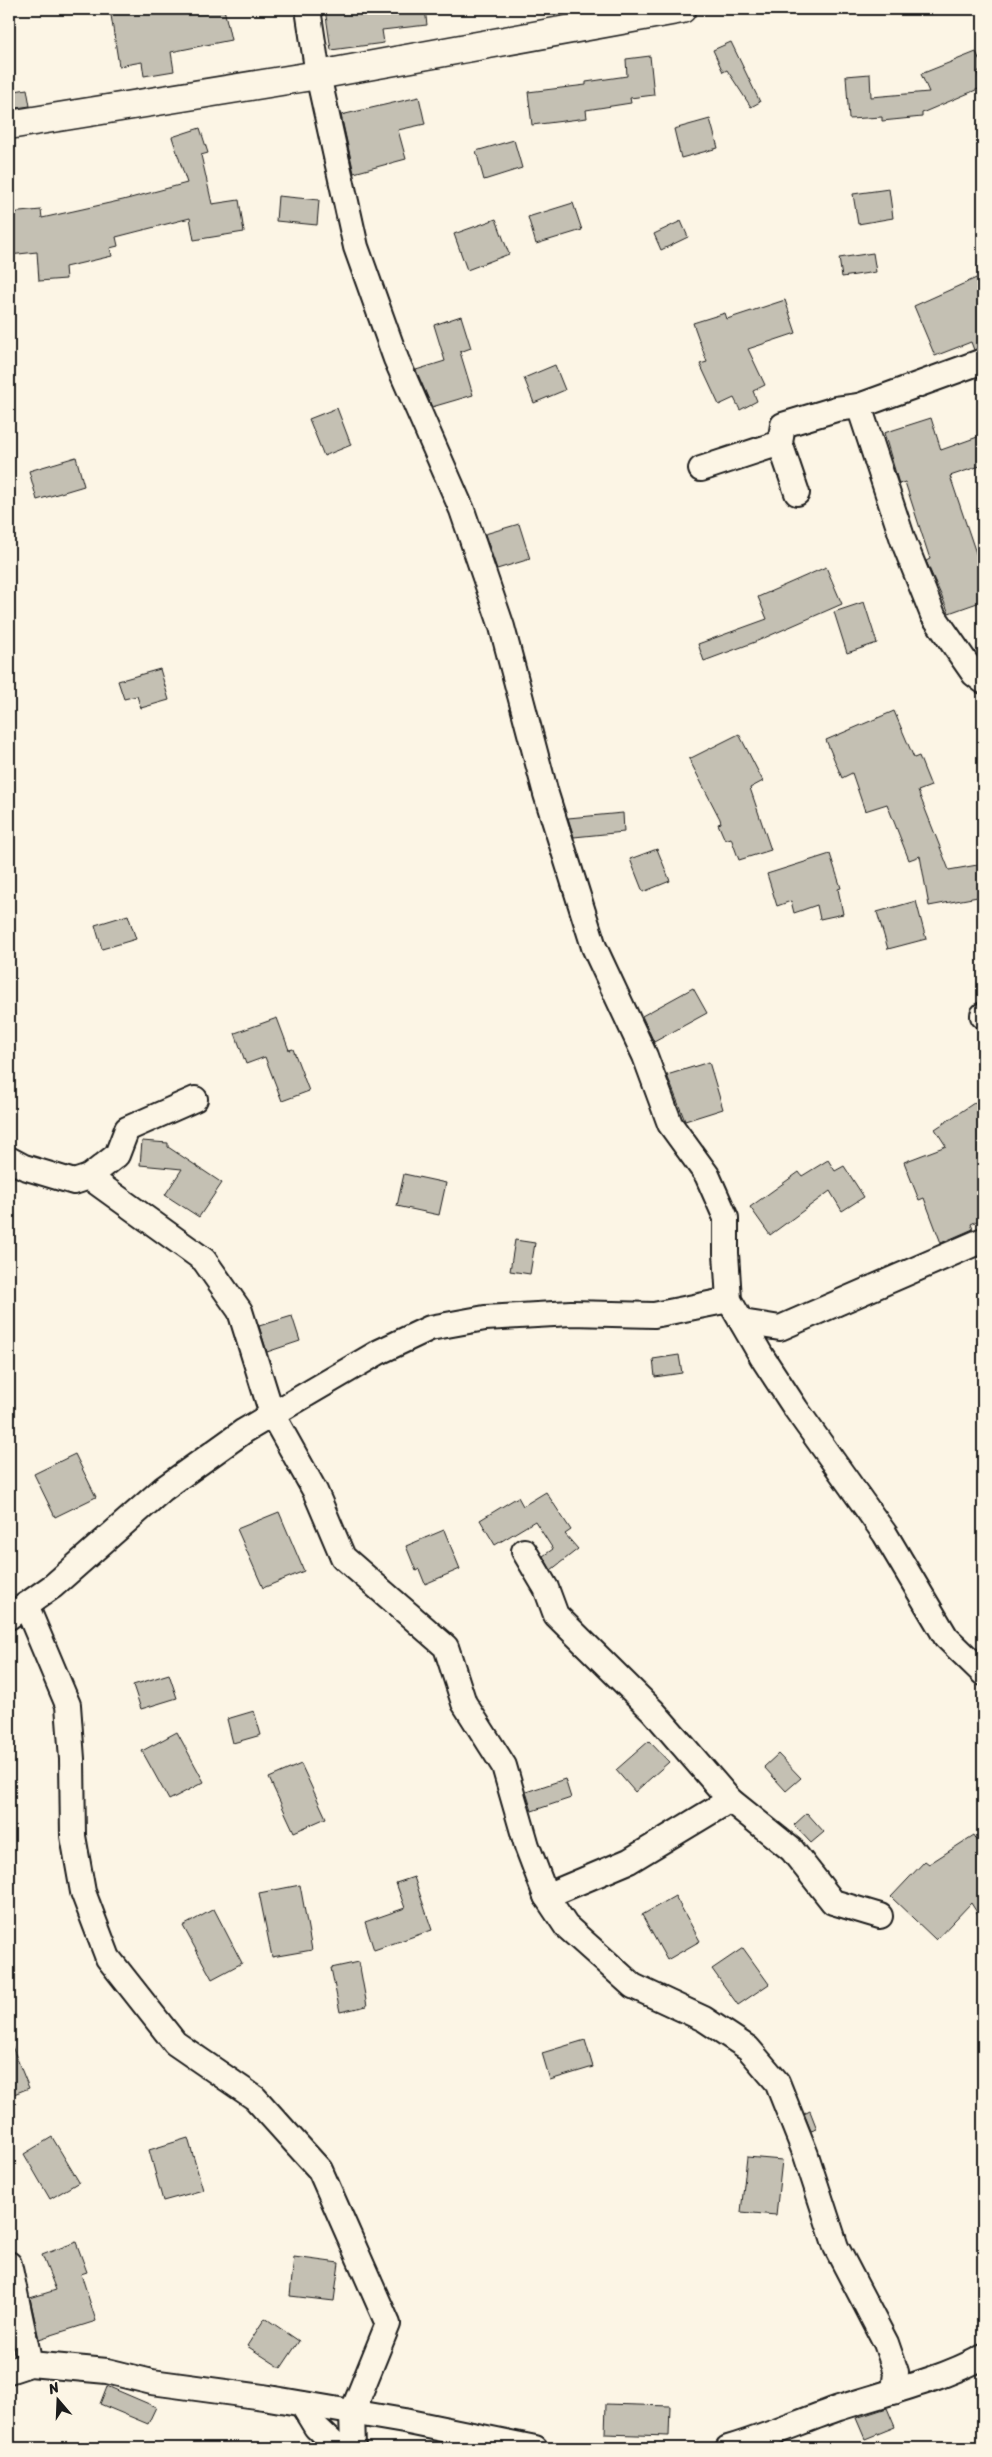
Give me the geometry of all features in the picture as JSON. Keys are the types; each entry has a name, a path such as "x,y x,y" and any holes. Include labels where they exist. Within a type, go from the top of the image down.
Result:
{"main road":[{"path":"9,125 318,75 682,9"}],"street":[{"path":"308,9 318,75 356,247 396,359 462,510 502,627 546,794 594,947 645,1056 670,1124 707,1175 726,1218 729,1300 766,1363 885,1534 946,1637 983,1673"},
{"path":"797,493 780,443 783,425 836,409 858,406 983,361"},
{"path":"858,406 903,540 934,615 974,674 983,681"},
{"path":"701,469 780,443"},
{"path":"9,1159 24,1167 74,1182 89,1177 116,1155 127,1129 195,1099"},
{"path":"89,1177 204,1260 240,1311 272,1414 315,1490 343,1557 446,1647 464,1703 504,1766 527,1846 546,1896 566,1926 633,1986 704,2019 748,2048 777,2082 806,2155 836,2247 886,2343 896,2372 894,2392"},
{"path":"742,1322 780,1328 983,1240"},
{"path":"353,2448 352,2413 388,2324 320,2170 255,2098 175,2043 108,1958 83,1892 73,1836 72,1759 68,1706 17,1611 53,1586 163,1489 244,1431 379,1352 430,1328 486,1318 571,1313 654,1315 729,1300"},
{"path":"766,1363 780,1328"},
{"path":"524,1551 546,1588 556,1615 652,1711 730,1800 792,1850 832,1902 880,1916"},
{"path":"546,1896 629,1861 730,1800"},
{"path":"9,2264 19,2367 107,2371 152,2382 263,2397 404,2421 535,2448"},
{"path":"737,2447 840,2408 894,2392 962,2368 983,2357"},
{"path":"302,2404 316,2427 338,2448"}],"building":[{"path":"110,9 224,9 231,40 171,52 174,71 144,76 142,62 119,66"},
{"path":"325,9 425,9 427,25 382,30 384,43 331,50"},
{"path":"731,42 760,102 751,107 727,70 723,72 713,50"},
{"path":"976,52 983,67 983,69 977,72 983,87 922,113 922,117 882,121 882,117 849,119 846,76 870,74 871,97 929,92 921,74"},
{"path":"650,56 654,95 630,98 631,103 586,110 587,118 532,125 528,92 586,85 586,82 627,76 626,59"},
{"path":"27,89 30,106 9,109 9,92"},
{"path":"419,97 425,124 398,130 406,159 354,173 341,115"},
{"path":"710,119 718,148 681,158 674,129"},
{"path":"200,128 208,153 201,155 212,204 239,200 244,232 194,240 190,218 116,237 118,246 110,248 112,256 65,267 66,279 39,281 37,252 9,255 9,213 41,210 42,218 123,200 187,183 172,137"},
{"path":"514,140 522,168 484,180 476,151"},
{"path":"889,189 893,218 858,224 853,194"},
{"path":"278,196 319,200 317,225 276,221"},
{"path":"573,203 582,230 536,244 528,217"},
{"path":"496,219 509,254 467,270 454,234"},
{"path":"681,221 688,237 661,250 654,234"},
{"path":"873,253 876,272 842,277 839,258"},
{"path":"983,275 983,348 974,350 971,342 935,356 914,306"},
{"path":"785,300 796,333 748,349 765,385 753,391 757,401 740,410 734,398 719,405 700,364 707,362 693,323 725,313 727,319"},
{"path":"461,316 471,348 460,352 473,395 432,407 416,370 445,361 434,325"},
{"path":"555,365 565,390 534,403 524,378"},
{"path":"337,408 351,445 324,456 309,419"},
{"path":"931,418 941,450 983,435 983,465 950,476 983,574 983,601 949,613 926,561 930,559 905,482 899,484 884,433"},
{"path":"76,457 84,486 37,500 29,471"},
{"path":"519,524 530,559 497,569 485,534"},
{"path":"826,567 842,604 755,642 704,661 698,644 767,619 758,597"},
{"path":"864,602 877,643 847,653 834,612"},
{"path":"160,669 169,700 141,708 137,696 124,699 118,681"},
{"path":"894,711 914,758 919,756 931,786 918,791 949,870 983,864 983,896 929,906 920,856 909,860 887,804 865,811 852,773 842,778 826,740"},
{"path":"739,734 763,781 750,788 771,850 739,860 731,838 725,840 718,824 721,823 720,819 689,759"},
{"path":"623,813 624,832 574,837 568,818"},
{"path":"657,849 670,881 643,892 630,859"},
{"path":"830,854 841,888 838,889 843,914 820,919 817,905 794,913 791,901 777,906 767,874"},
{"path":"916,901 926,939 888,949 877,912"},
{"path":"128,915 136,939 102,949 95,925"},
{"path":"693,988 707,1013 654,1042 642,1016"},
{"path":"277,1018 289,1050 293,1049 309,1091 282,1101 265,1057 246,1064 235,1033"},
{"path":"709,1062 723,1109 685,1121 667,1075"},
{"path":"983,1097 983,1218 971,1224 973,1229 941,1243 924,1198 919,1200 904,1162 946,1146 935,1129"},
{"path":"142,1141 168,1143 168,1147 222,1183 199,1217 165,1195 182,1169 140,1165"},
{"path":"828,1160 835,1171 844,1166 864,1197 842,1211 830,1191 770,1235 750,1207 799,1172 802,1176"},
{"path":"404,1174 446,1183 439,1215 397,1206"},
{"path":"515,1240 535,1243 530,1274 510,1271"},
{"path":"292,1316 300,1341 267,1352 259,1326"},
{"path":"679,1355 682,1373 655,1377 653,1359"},
{"path":"75,1454 96,1497 55,1517 34,1474"},
{"path":"546,1492 571,1530 565,1534 578,1549 551,1570 543,1556 553,1549 535,1521 495,1545 480,1520 518,1497 523,1506"},
{"path":"279,1512 304,1571 263,1588 237,1529"},
{"path":"444,1530 460,1569 425,1584 419,1569 416,1571 406,1546"},
{"path":"169,1674 177,1698 141,1709 133,1685"},
{"path":"254,1711 261,1735 233,1743 227,1719"},
{"path":"177,1732 204,1782 169,1800 142,1751"},
{"path":"649,1741 669,1762 635,1792 616,1770"},
{"path":"778,1754 801,1778 786,1791 764,1767"},
{"path":"301,1764 326,1818 294,1832 269,1778"},
{"path":"565,1779 571,1798 532,1811 526,1792"},
{"path":"807,1813 824,1832 811,1843 794,1825"},
{"path":"974,1835 983,1850 983,1922 971,1903 936,1940 891,1897 925,1861 929,1864"},
{"path":"414,1877 432,1930 374,1950 365,1922 405,1908 396,1883"},
{"path":"300,1885 312,1950 272,1957 259,1893"},
{"path":"675,1896 700,1941 667,1960 642,1915"},
{"path":"214,1909 242,1963 212,1979 183,1926"},
{"path":"743,1948 769,1984 738,2005 712,1969"},
{"path":"359,1962 367,2006 340,2012 331,1968"},
{"path":"9,2039 29,2088 9,2096"},
{"path":"585,2040 593,2067 550,2080 542,2053"},
{"path":"810,2111 817,2129 811,2131 804,2114"},
{"path":"52,2137 79,2182 50,2199 24,2154"},
{"path":"188,2138 203,2190 163,2201 149,2150"},
{"path":"747,2157 782,2160 776,2215 741,2212"},
{"path":"76,2242 87,2272 81,2274 96,2321 39,2339 30,2298 56,2290 42,2255"},
{"path":"294,2257 339,2263 334,2301 290,2296"},
{"path":"265,2318 299,2341 281,2368 247,2346"},
{"path":"107,2386 156,2407 148,2424 100,2404"},
{"path":"606,2404 670,2406 669,2436 605,2434"},
{"path":"887,2408 895,2427 865,2439 856,2418"}]}
